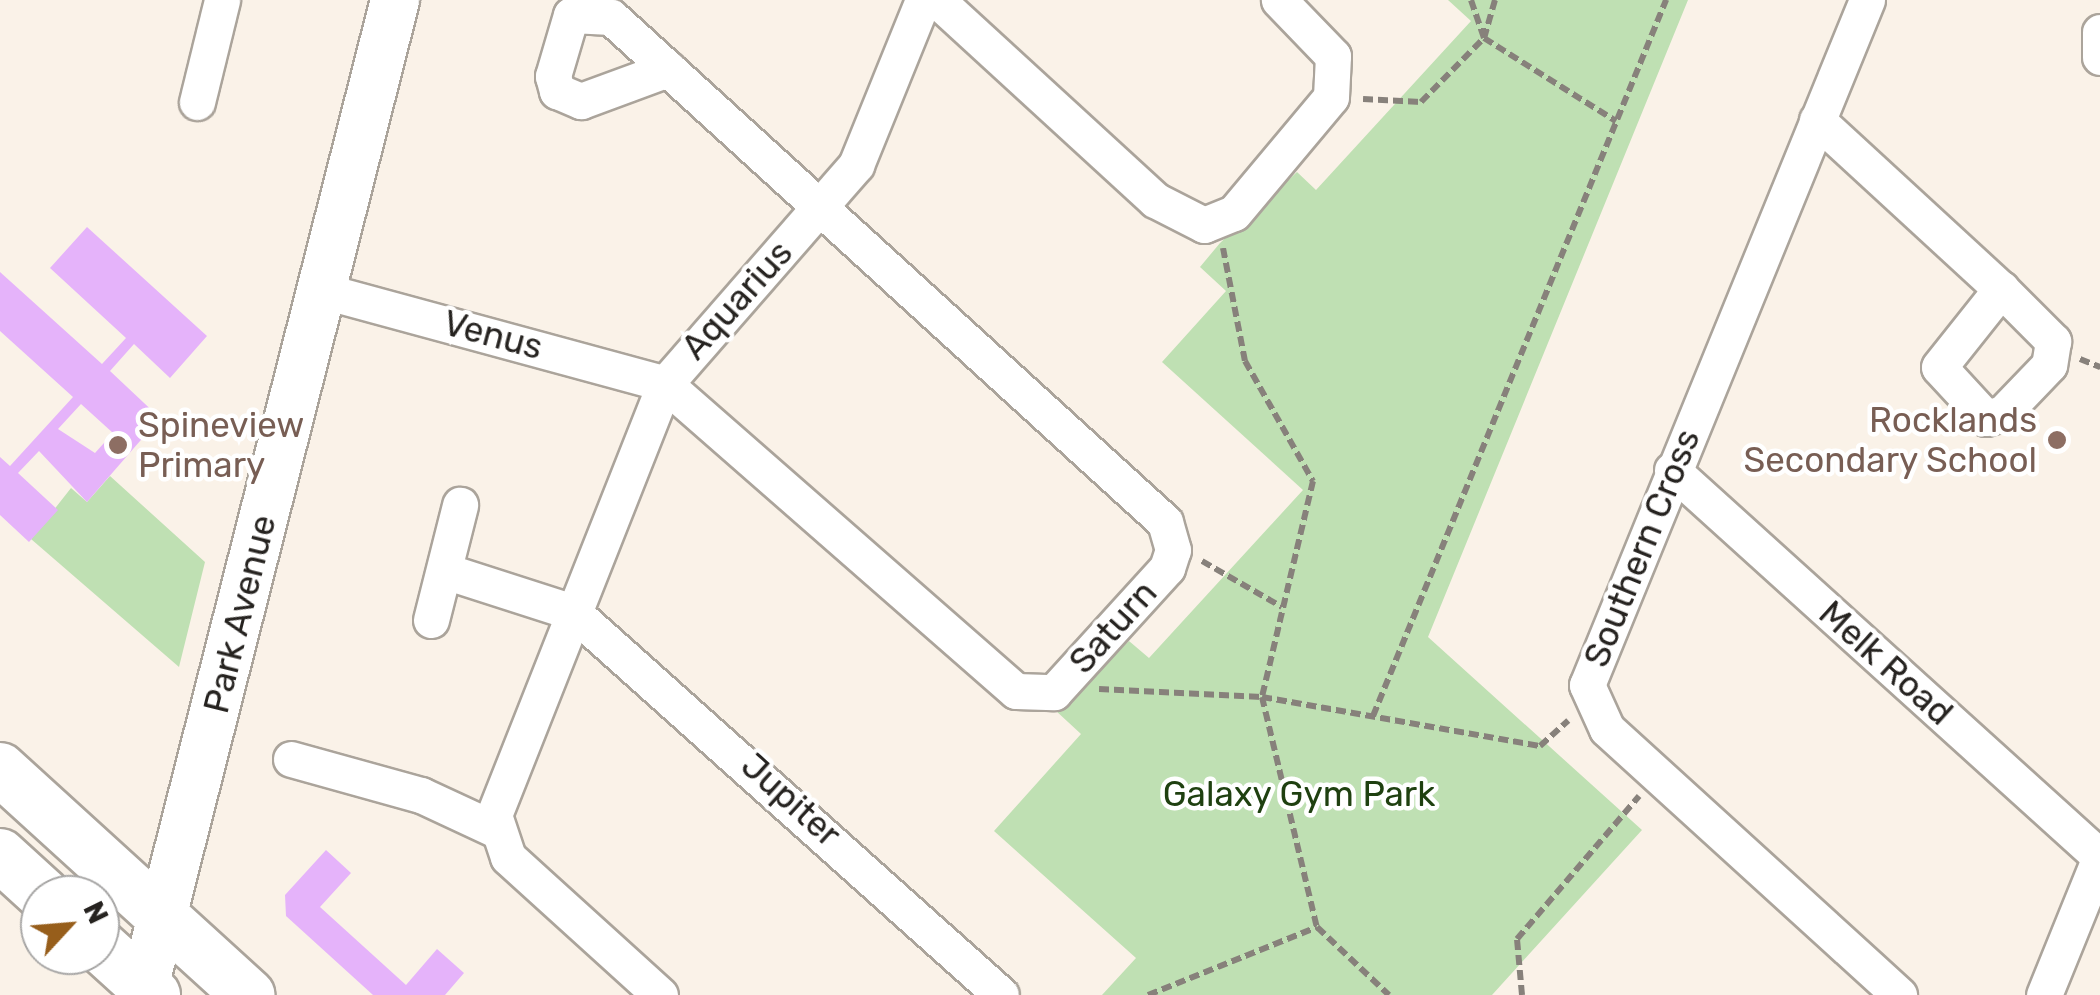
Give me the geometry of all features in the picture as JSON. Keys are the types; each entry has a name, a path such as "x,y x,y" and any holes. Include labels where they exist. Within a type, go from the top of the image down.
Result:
{"main road":[{"path":"0,770 248,995"},
{"path":"0,856 21,875"},
{"path":"120,966 147,992"}],"street":[{"path":"197,102 222,0"},
{"name":"Park Avenue","path":"147,992 395,0"},
{"name":"Aquarius","path":"494,829 573,612 665,384 856,165 923,0"},
{"path":"937,0 1155,200 1186,220 1218,222 1330,97 1334,56 1279,0"},
{"name":"Southern Cross","path":"1868,0 1591,670 1588,704 1658,775 1900,995"},
{"path":"2100,32 2100,57"},
{"name":"Saturn","path":"665,384 1016,692 1040,697 1058,687 1167,568 1173,550 1156,512 668,69"},
{"path":"1817,120 2001,289"},
{"name":"Venus","path":"320,290 665,384"},
{"name":"Melk Road","path":"1672,470 2100,857"},
{"path":"431,620 460,505"},
{"path":"445,571 573,612"},
{"name":"Jupiter","path":"573,612 1002,995"},
{"path":"291,759 420,795 494,829 508,856 660,995"},
{"path":"2044,995 2100,857"}],"path":[{"path":"1470,0 1484,38 1616,121"},
{"path":"1330,97 1421,102 1484,38 1494,0"},
{"path":"1372,716 1666,0"},
{"path":"1218,222 1246,361 1313,480 1262,696 1318,927 1389,995"},
{"path":"1173,550 1283,608"},
{"path":"1058,687 1262,696 1540,746 1588,704"},
{"path":"1522,995 1517,939 1658,775"},
{"path":"1148,995 1318,927"}],"green space":[{"name":"Galaxy Gym Park","path":"1448,0 1688,0 1428,637 1642,830 1492,995 1102,995 1136,958 994,831 1081,734 1055,710 1129,641 1149,658 1303,490 1162,362 1226,291 1200,267 1220,243 1297,172 1316,190 1471,21"},
{"path":"110,476 205,562 179,667 31,539 71,488 87,502"}],"building":[{"path":"87,227 207,336 170,378 134,344 110,371 160,418 87,502 39,451 18,473 58,510 29,542 0,515 0,457 10,466 73,397 0,331 0,272 102,364 126,338 50,268","holes":["81,404 113,433 95,453 58,429"]},
{"path":"326,850 351,873 320,907 406,985 437,949 464,973 445,995 373,995 286,916 285,895"}],"place":[{"name":"Rocklands Secondary School","path":"2057,440"},
{"name":"Spineview Primary","path":"118,445"}]}
